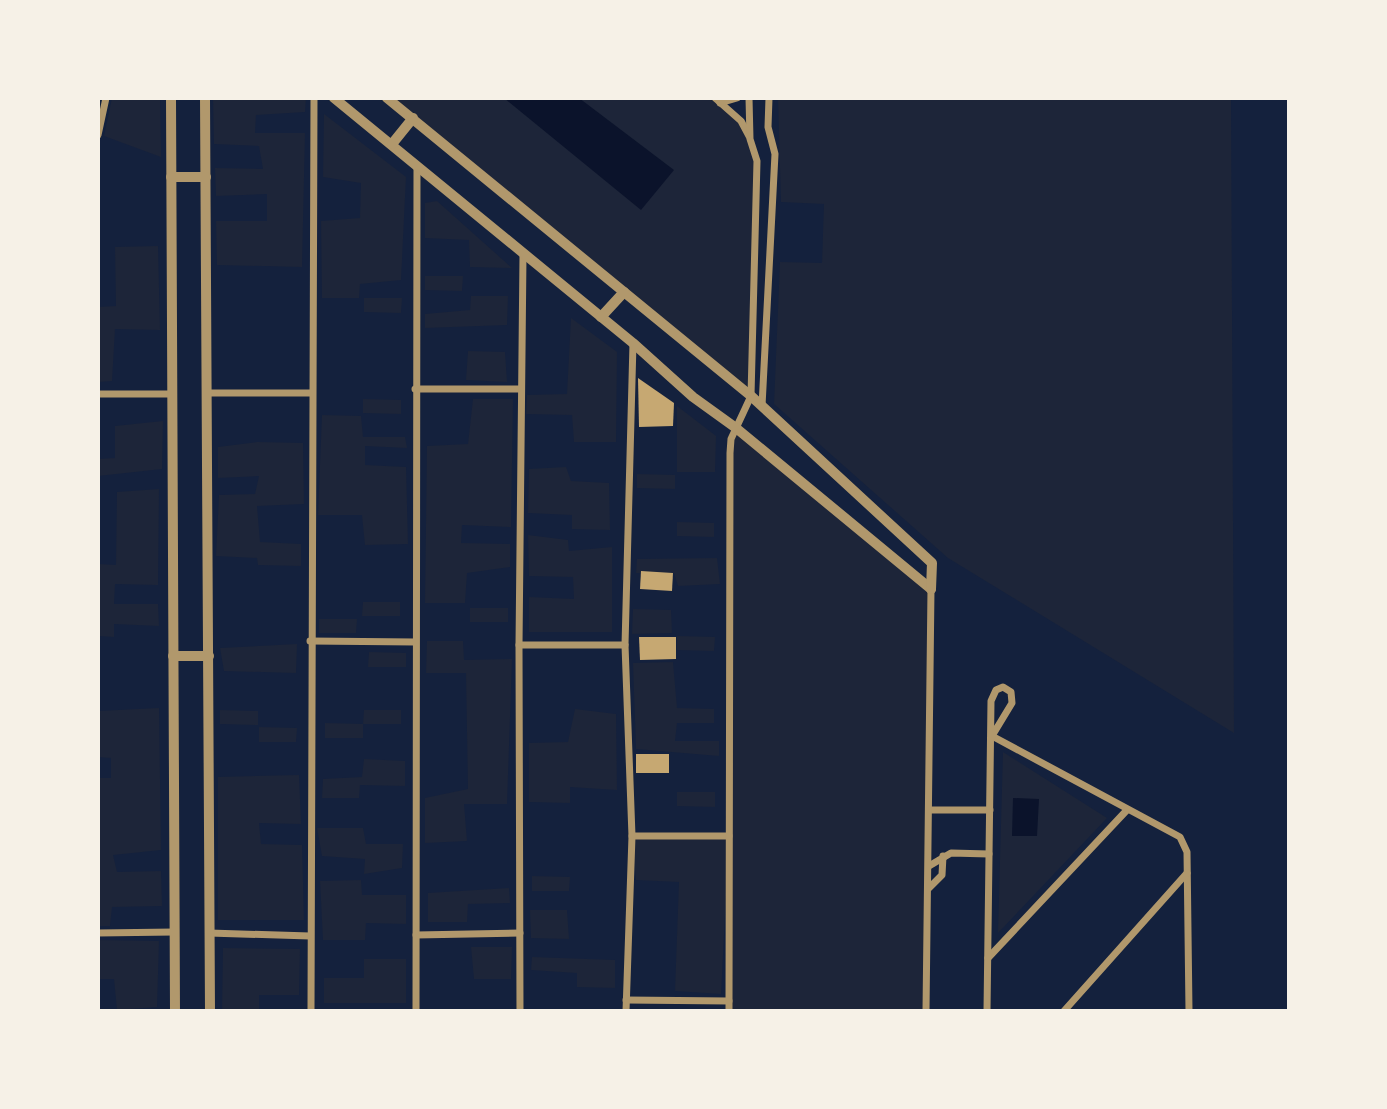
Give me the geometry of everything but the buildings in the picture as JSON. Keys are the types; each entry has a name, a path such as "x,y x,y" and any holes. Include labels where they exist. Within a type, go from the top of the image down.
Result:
{"street":[{"path":"98,135 106,98"},
{"path":"171,98 175,1011"},
{"path":"205,98 210,1011"},
{"path":"311,1011 310,641 314,98"},
{"path":"334,98 633,343 693,397 736,428 931,589"},
{"path":"387,98 751,396 932,562 926,1011"},
{"path":"718,100 737,98"},
{"path":"749,98 750,139"},
{"path":"762,406 775,154 768,127 769,98"},
{"path":"718,100 741,121 757,161 751,396 731,439 730,453 729,1011"},
{"path":"392,144 413,118"},
{"path":"416,1011 417,165"},
{"path":"171,177 206,177"},
{"path":"520,1011 520,389 523,255"},
{"path":"601,317 624,292"},
{"path":"626,1011 632,836 625,645 633,343"},
{"path":"415,389 520,389"},
{"path":"208,393 311,393"},
{"path":"98,394 172,394"},
{"path":"310,641 415,642"},
{"path":"519,645 625,645"},
{"path":"173,656 209,656"},
{"path":"986,1011 991,701 996,690 1003,687 1011,692 1012,703 992,736"},
{"path":"992,736 1180,838 1187,852 1188,873 1189,1007 1182,1011"},
{"path":"930,810 990,810"},
{"path":"988,958 1127,810"},
{"path":"632,836 729,836"},
{"path":"929,866 943,856 989,854"},
{"path":"928,888 942,875 943,856"},
{"path":"1064,1011 1188,873"},
{"path":"98,933 174,932"},
{"path":"209,933 310,936"},
{"path":"416,935 520,933"},
{"path":"626,1000 729,1001"}],"shaded area":[{"path":"112,98 160,98 161,157 104,136"},
{"path":"213,98 306,98 305,112 256,115 255,133 305,133 302,267 217,265 216,221 267,221 267,194 216,196 215,168 263,169 259,146 214,144"},
{"path":"383,98 715,98 741,121 757,161 751,396"},
{"path":"504,98 579,98 674,170 641,210"},
{"path":"778,98 1231,98 1234,733 948,558 774,404 780,262 822,263 824,204 781,202"},
{"path":"324,114 406,177 401,280 360,284 359,298 322,298 321,221 360,218 361,183 323,177"},
{"path":"437,201 512,268 470,267 469,240 425,238 425,203"},
{"path":"158,246 160,330 115,329 112,381 98,382 98,307 116,306 115,247"},
{"path":"425,276 463,276 462,291 425,290"},
{"path":"471,296 508,296 507,325 425,328 425,314 470,310"},
{"path":"364,298 402,298 401,313 364,312"},
{"path":"571,318 617,352 616,442 574,442 572,415 526,414 527,395 567,394"},
{"path":"468,351 505,352 507,382 466,380"},
{"path":"363,399 401,400 401,414 363,413"},
{"path":"473,399 513,399 511,527 462,525 461,543 510,544 510,567 467,573 465,603 425,603 427,446 468,444"},
{"path":"677,406 716,436 715,472 677,472"},
{"path":"322,415 361,416 363,437 405,437 407,448 365,446 365,465 406,467 408,544 365,545 362,515 318,515"},
{"path":"163,421 162,469 98,476 98,459 115,458 115,426"},
{"path":"736,428 931,589 926,1011 729,1011 728,857 721,994 675,991 679,882 636,880 632,836 729,836 731,439"},
{"path":"257,442 303,443 304,504 257,506 260,542 301,544 301,566 258,565 257,558 216,556 219,495 255,494 259,476 218,478 218,447"},
{"path":"566,467 571,481 609,483 610,530 572,529 572,515 528,513 529,469"},
{"path":"637,474 675,475 675,489 637,488"},
{"path":"159,489 158,585 115,584 114,604 158,604 159,626 114,624 114,637 98,636 98,564 116,565 117,492"},
{"path":"677,522 714,523 714,537 677,536"},
{"path":"528,535 568,540 569,551 612,547 612,632 529,632 529,597 574,599 573,577 529,576"},
{"path":"717,558 720,584 678,586 674,573 636,573 637,559"},
{"path":"363,602 400,602 400,616 362,616"},
{"path":"470,608 508,608 508,622 470,622"},
{"path":"633,609 671,610 672,633 632,634"},
{"path":"319,619 357,619 356,633 319,633"},
{"path":"677,636 715,637 714,651 677,650"},
{"path":"427,641 463,641 464,660 512,659 507,804 464,804 467,841 425,843 425,798 468,789 466,673 426,673"},
{"path":"297,644 296,673 224,671 220,648"},
{"path":"369,652 406,653 406,667 368,667"},
{"path":"673,662 677,708 714,709 714,723 677,723 675,741 719,741 719,756 636,749 633,663"},
{"path":"159,708 161,850 113,855 117,872 161,871 162,906 112,907 110,926 98,926 98,778 111,778 111,758 98,757 98,711"},
{"path":"575,709 616,714 617,790 570,787 570,803 529,802 529,743 568,742"},
{"path":"220,710 258,711 258,725 220,724"},
{"path":"364,710 401,710 401,724 363,724"},
{"path":"325,723 363,724 363,738 325,738"},
{"path":"259,727 297,728 296,742 259,742"},
{"path":"1003,752 1107,818 998,933"},
{"path":"364,759 405,761 405,786 360,785 359,798 322,798 323,779 362,777"},
{"path":"299,775 301,824 259,823 261,844 302,845 304,920 218,920 218,777"},
{"path":"677,792 715,792 715,807 677,806"},
{"path":"1013,798 1039,799 1037,836 1012,836"},
{"path":"317,828 363,828 366,844 403,844 402,868 364,874 365,859 322,856"},
{"path":"532,876 570,877 569,891 532,891"},
{"path":"361,880 362,895 406,895 406,924 366,923 365,940 323,940 320,881"},
{"path":"509,888 510,903 468,904 467,922 428,922 428,893"},
{"path":"530,910 567,910 569,939 531,938"},
{"path":"98,940 159,941 157,1007 117,1010 114,979 98,979"},
{"path":"471,947 512,947 511,979 474,979"},
{"path":"223,948 300,949 299,995 259,995 259,1011 222,1011"},
{"path":"532,957 615,960 615,988 577,987 577,973 531,970"},
{"path":"364,959 406,959 406,1003 324,1003 324,978 364,978"}]}
